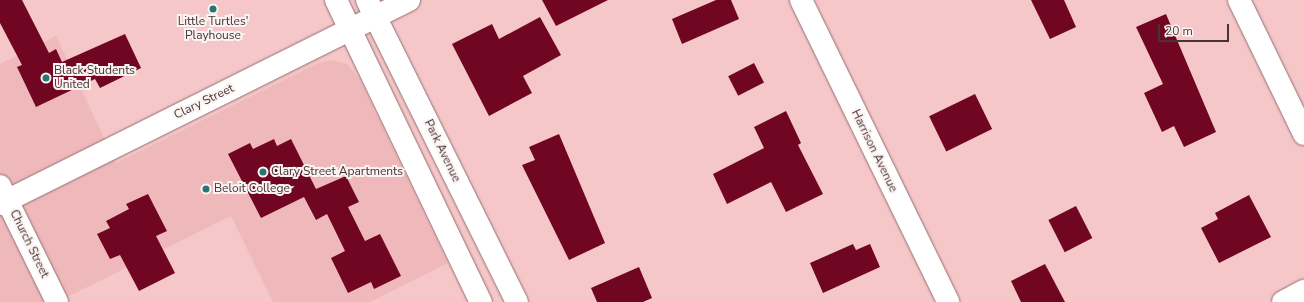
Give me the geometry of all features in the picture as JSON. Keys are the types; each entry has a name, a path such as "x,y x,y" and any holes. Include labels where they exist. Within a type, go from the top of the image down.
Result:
{"street":[{"path":"336,0 481,302"},
{"name":"Clary Street","path":"2,197 351,29 371,8 409,0"},
{"name":"Harrison Avenue","path":"801,0 948,302"},
{"path":"1239,0 1304,134"},
{"name":"Park Avenue","path":"371,8 517,302"},
{"name":"Church Street","path":"2,197 57,302"},
{"path":"1283,302 1304,291"}],"shaded area":[{"name":"Beloit College","path":"56,36 116,163 318,63 331,60 347,64 359,78 448,263 370,302 273,302 231,216 57,302 0,302 0,64"}],"building":[{"path":"0,0 22,0 49,53 56,49 62,62 125,34 141,68 100,88 95,79 36,107 17,67 22,65 0,23"},
{"path":"542,0 608,0 556,26"},
{"path":"716,0 731,0 739,19 682,44 672,19"},
{"path":"1031,0 1064,0 1076,27 1050,39"},
{"path":"1166,14 1216,132 1184,147 1174,126 1162,132 1144,93 1163,84 1136,27"},
{"path":"540,17 561,55 523,76 532,93 489,116 452,44 492,24 499,39"},
{"path":"754,63 764,83 738,96 728,76"},
{"path":"975,94 992,129 946,151 929,116"},
{"path":"786,111 801,143 798,145 823,194 786,212 771,182 727,204 713,174 764,148 754,127"},
{"path":"559,134 605,243 569,260 522,165 535,160 529,147"},
{"path":"274,139 277,146 291,139 316,189 346,176 359,202 348,207 365,241 380,234 401,276 374,289 371,282 348,293 331,258 345,251 327,214 316,220 304,197 261,218 228,154 250,143 253,149"},
{"path":"148,194 167,231 156,236 175,273 139,291 120,255 110,259 97,234 110,228 106,221 129,209 126,204"},
{"path":"1249,195 1271,237 1219,263 1201,228 1218,219 1215,213"},
{"path":"1076,206 1092,238 1065,252 1048,220"},
{"path":"853,244 856,250 870,244 880,267 823,293 810,263"},
{"path":"1045,264 1065,302 1021,302 1011,281"},
{"path":"639,267 652,298 643,302 597,302 591,288"}],"place":[{"name":"Little Turtles' Playhouse","path":"213,9"},
{"name":"Black Students United","path":"46,78"},
{"name":"Clary Street Apartments","path":"263,172"},
{"name":"Beloit College","path":"206,189"}]}
